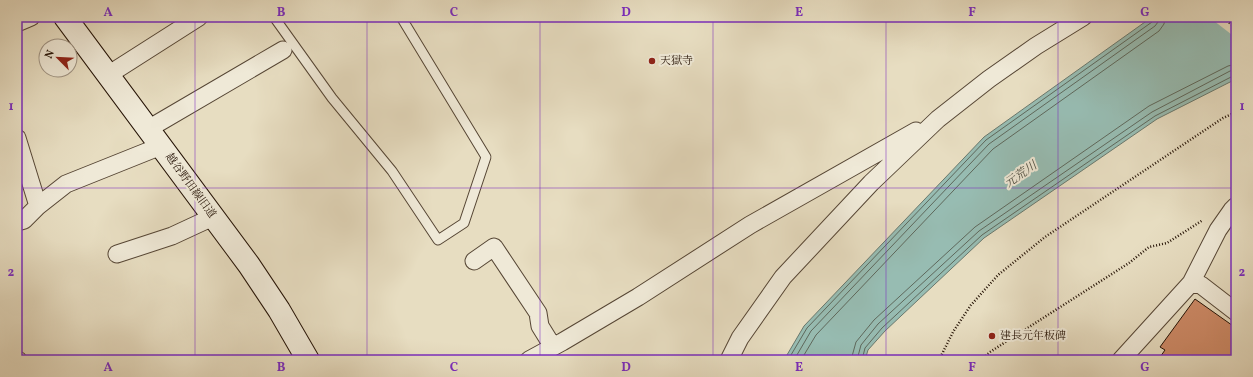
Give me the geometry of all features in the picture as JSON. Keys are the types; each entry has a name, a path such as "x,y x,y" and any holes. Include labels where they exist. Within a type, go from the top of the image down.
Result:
{"street":[{"path":"17,23 31,17"},
{"name":"越谷野田線旧道","path":"65,17 249,265 279,310 308,360"},
{"path":"108,75 199,17"},
{"path":"729,360 740,338 783,277 871,183 938,119 989,79 1030,50 1083,17"},
{"path":"17,222 24,220 38,206 66,184 154,138 283,50"},
{"path":"529,360 553,348 638,297 750,225 938,119"},
{"path":"17,138 38,206"},
{"path":"1121,360 1191,283 1218,230 1236,206"},
{"path":"117,254 172,236 213,217"},
{"path":"474,261 494,248 538,313 540,326 553,348"},
{"path":"1191,283 1201,285 1236,312"}],"lane":[{"path":"274,17 332,98 392,171 438,240 464,223 486,157 401,17"}],"path":[{"path":"1222,17 1236,28"},
{"path":"939,360 953,332 970,305 998,275 1044,237 1223,118 1236,112"},
{"path":"982,360 990,352 1129,263 1149,246 1167,242 1203,220"}],"water":[{"name":"元荒川","path":"1152,17 1236,17 1236,79 1157,119 984,238 885,331 868,350 865,360 784,360 804,326 984,137"}],"pier":[{"path":"1209,17 1235,17 1236,38"}],"building":[{"path":"1195,299 1236,328 1236,360 1158,360 1165,350 1160,347"}],"place":[{"name":"天獄寺","path":"652,61"},
{"name":"建長元年板碑","path":"992,336"}]}
